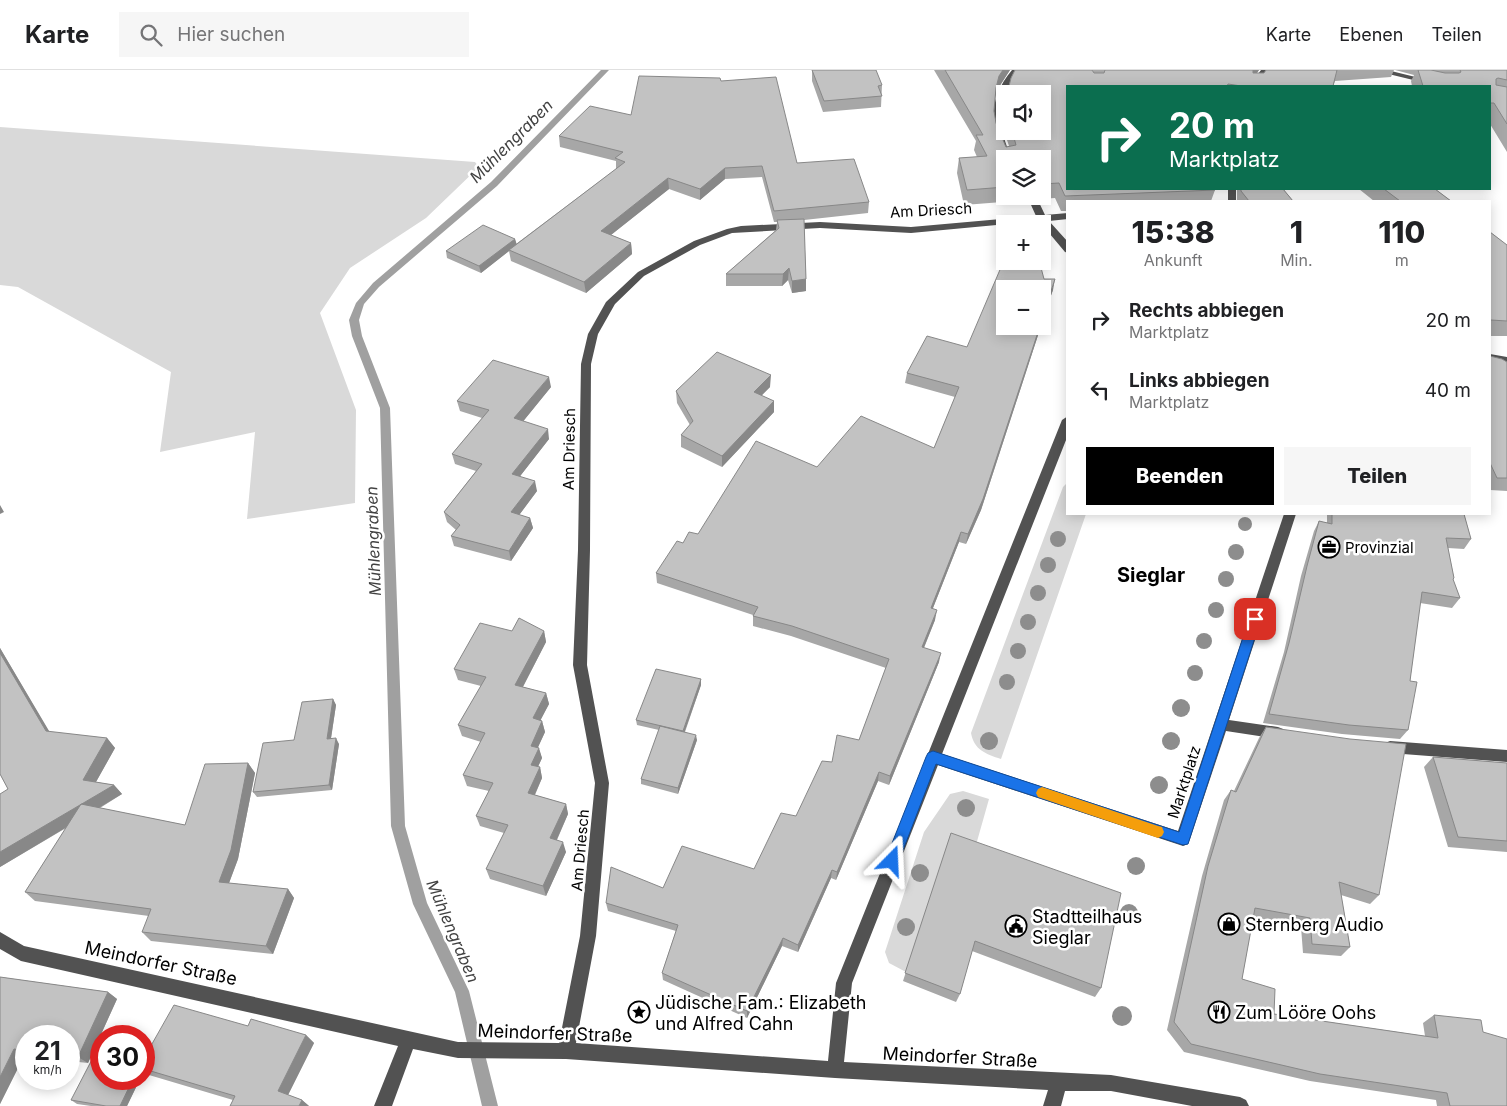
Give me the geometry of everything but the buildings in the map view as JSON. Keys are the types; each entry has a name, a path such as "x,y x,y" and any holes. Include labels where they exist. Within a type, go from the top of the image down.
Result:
{"street":[{"path":"1004,150 997,134 996,104 1008,78 1016,70"},
{"path":"1254,85 1264,70"},
{"path":"1376,70 1444,85"},
{"path":"1051,218 1066,216"},
{"name":"Am Driesch","path":"566,1051 588,936 602,783 580,665 584,550 586,364 593,334 611,302 641,274 697,244 741,229 820,225 912,230 996,223"},
{"path":"1051,229 1066,247"},
{"path":"1491,357 1507,360"},
{"path":"835,1070 844,983 1066,425"},
{"name":"Marktplatz","path":"933,757 1183,839 1290,515"},
{"path":"1220,724 1292,735"},
{"path":"1380,746 1507,756"},
{"name":"Meindorfer Straße","path":"0,940 21,953 458,1050 566,1051 835,1070 1111,1083 1240,1106"},
{"path":"383,1106 408,1040"},
{"path":"1052,1106 1059,1082"}],"shaded area":[{"path":"0,127 475,162 479,167 426,218 350,268 320,313 356,410 355,503 247,519 255,432 160,452 171,372 18,287 0,285"},
{"path":"1066,484 1066,515 1086,515 1001,759 986,753 978,747 971,733 1063,487"},
{"path":"963,791 989,799 976,845 906,972 889,963 885,952 924,832 950,794"}],"waterway":[{"name":"Mühlengraben","path":"490,1106 462,991 420,904 398,826 385,408 357,336 354,320 360,303 376,285 494,184 605,70"}],"slow traffic":[{"path":"1042,793 1158,832"}],"place":[{"name":"Provinzial","path":"1329,547"},
{"name":"Sternberg Audio","path":"1229,924"},
{"name":"Stadtteilhaus Sieglar","path":"1016,926"},
{"name":"Jüdische Fam.: Elizabeth und Alfred Cahn","path":"639,1012"},
{"name":"Zum Lööre Oohs","path":"1219,1012"}],"district":[{"name":"Sieglar","path":"1151,575"}],"route":[{"path":"892,861 933,757 1122,821 1183,839 1255,619"}]}
